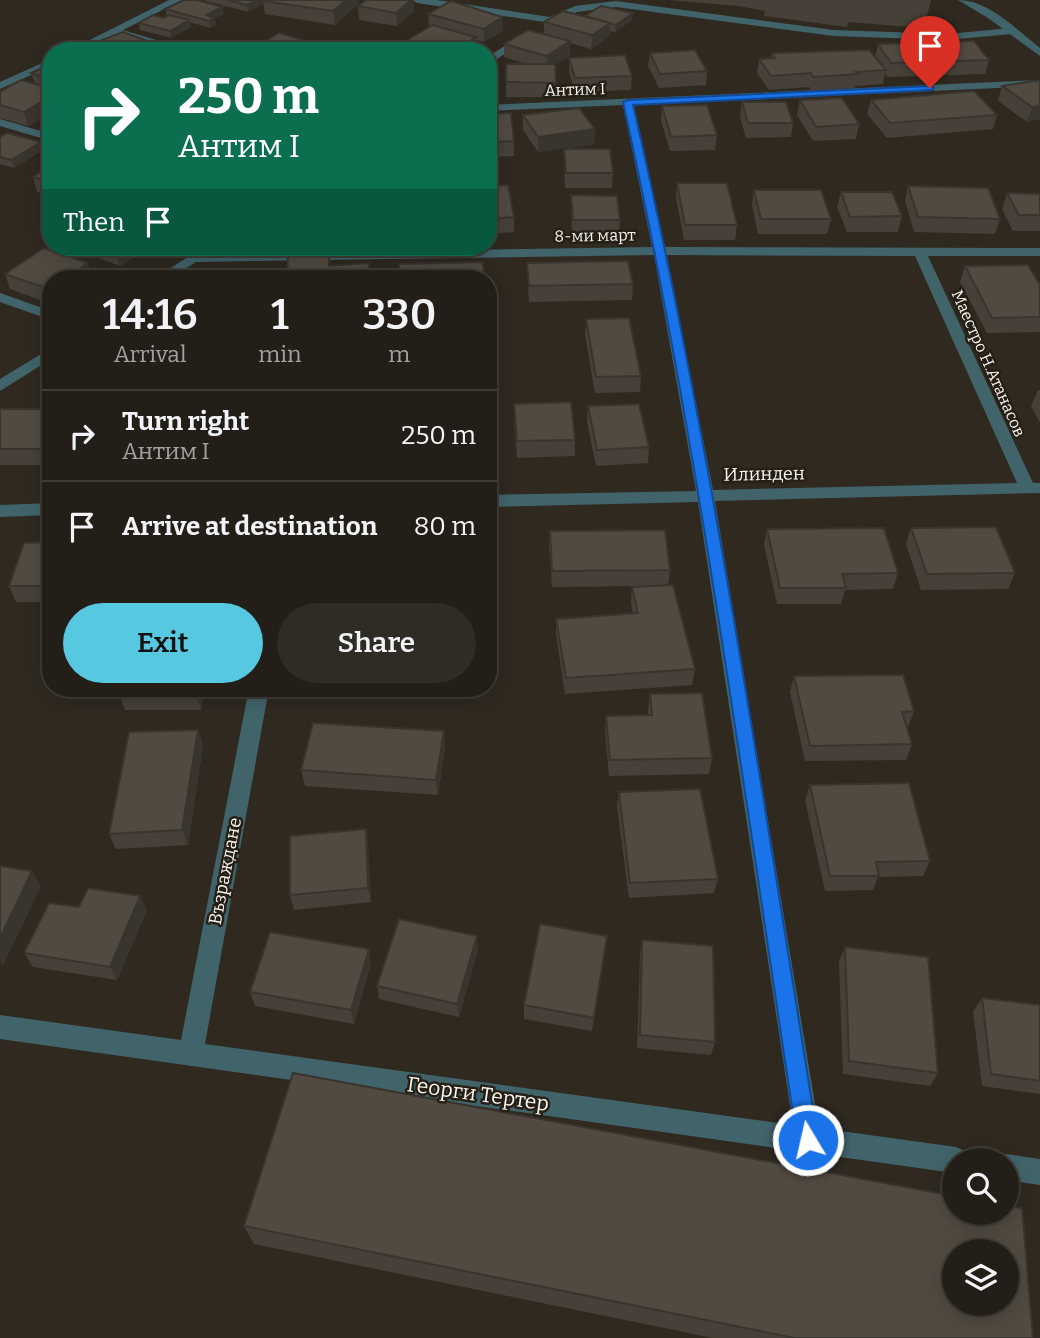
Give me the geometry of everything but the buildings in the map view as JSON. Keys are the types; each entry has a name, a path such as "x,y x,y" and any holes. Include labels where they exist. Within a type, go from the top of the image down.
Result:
{"street":[{"path":"91,42 177,0"},
{"path":"417,0 551,20"},
{"path":"963,0 992,16 1040,53"},
{"path":"978,0 992,16"},
{"path":"541,27 575,9 617,4 834,33 947,37 1012,31"},
{"path":"113,31 154,42"},
{"path":"497,56 530,34"},
{"path":"0,86 42,66"},
{"name":"Антим I","path":"497,108 1040,83"},
{"path":"628,102 661,251 706,497 808,1140"},
{"path":"0,122 42,135"},
{"name":"Маестро Н.Атанасов","path":"920,251 1034,488"},
{"name":"8-ми март","path":"497,253 1040,252"},
{"path":"174,270 196,256"},
{"name":"8-ми март","path":"193,258 327,256"},
{"path":"0,297 42,313"},
{"path":"0,386 42,358"},
{"name":"Илинден","path":"497,501 1034,488"},
{"path":"0,511 42,509"},
{"name":"Възраждане","path":"191,1054 257,697"},
{"name":"Георги Тертер","path":"0,1027 942,1158"},
{"path":"1019,1169 1040,1172"}],"route":[{"path":"808,1140 706,497 661,251 628,102 930,88"}]}
